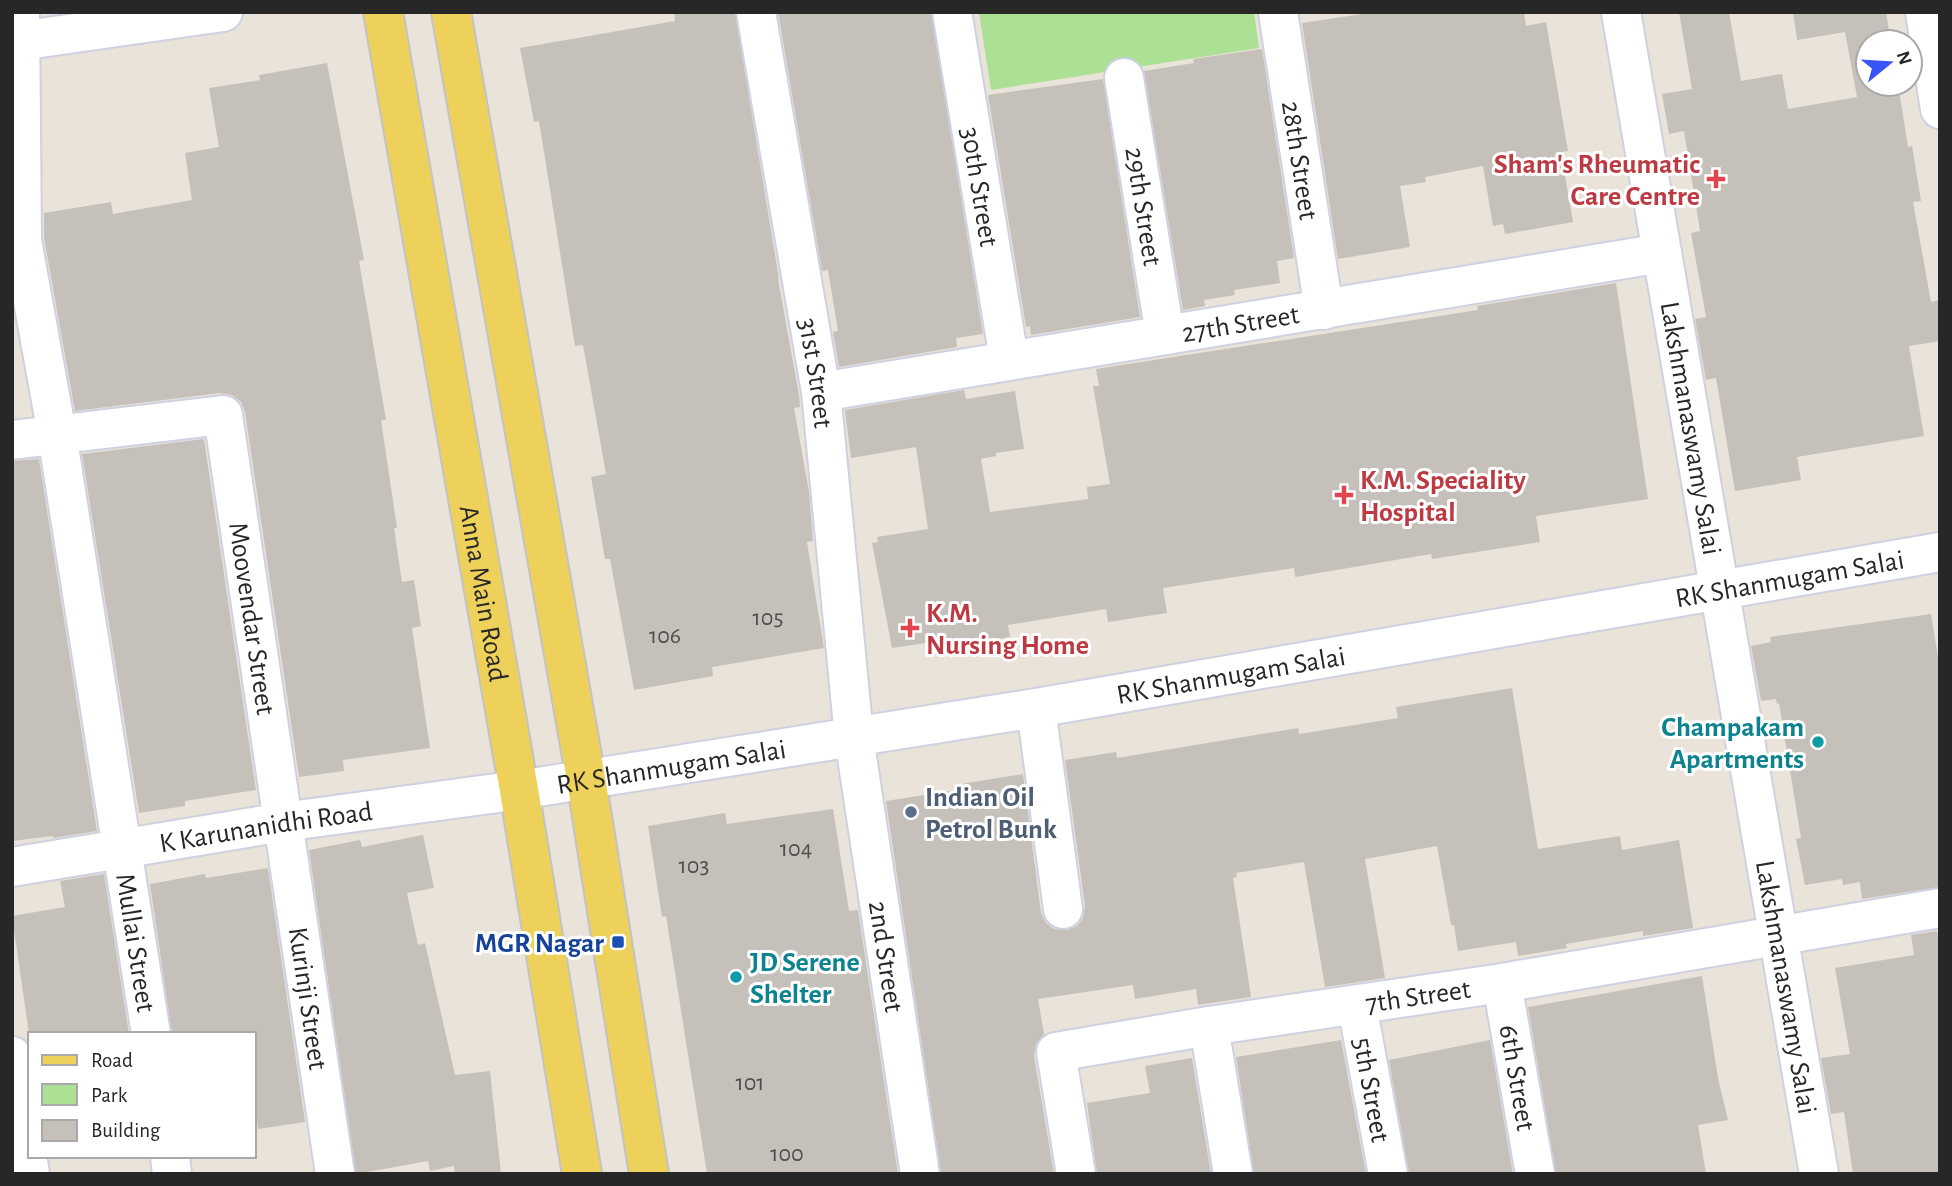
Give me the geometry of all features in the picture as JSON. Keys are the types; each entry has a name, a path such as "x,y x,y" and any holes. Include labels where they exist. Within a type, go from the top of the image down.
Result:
{"main road":[{"name":"Anna Main Road","path":"383,12 519,790 582,1174"},
{"path":"450,12 586,779 649,1174"}],"street":[{"path":"17,32 223,12"},
{"name":"31st Street","path":"756,12 821,392 855,737"},
{"name":"30th Street","path":"952,12 1009,359"},
{"name":"28th Street","path":"1278,12 1324,310"},
{"name":"Lakshmanaswamy Salai","path":"1621,12 1818,1174"},
{"path":"1925,12 1940,109"},
{"name":"Mullai Street","path":"17,32 22,240 57,434 151,1032"},
{"name":"29th Street","path":"1124,78 1165,335"},
{"name":"27th Street","path":"821,392 1662,253"},
{"name":"Moovendar Street","path":"57,434 223,415 283,822"},
{"path":"12,440 57,434"},
{"name":"RK Shanmugam Salai","path":"519,790 1036,708 1940,552"},
{"path":"1036,708 1063,909"},
{"name":"2nd Street","path":"855,737 920,1174"},
{"name":"K Karunanidhi Road","path":"12,867 283,822 519,790"},
{"name":"Kurinji Street","path":"283,822 335,1174"},
{"name":"7th Street","path":"1076,1174 1056,1052 1209,1026 1502,983 1940,908"},
{"name":"6th Street","path":"1502,983 1535,1174"},
{"name":"5th Street","path":"1357,1005 1388,1174"},
{"path":"1209,1026 1233,1174"},
{"path":"12,1056 30,1174"}],"green space":[{"path":"979,12 1254,12 1259,48 991,90"}],"building":[{"path":"674,12 735,12 799,395 800,407 794,408 809,492 813,541 807,542 824,648 712,667 713,676 634,690 610,559 605,559 591,477 606,474 583,345 575,346 539,121 534,122 520,48 675,21"},
{"path":"778,12 931,12 983,334 956,338 957,347 839,367 833,332 838,331 828,270 822,271"},
{"path":"1375,12 1524,12 1526,26 1546,22 1568,151 1561,152 1573,222 1505,234 1503,224 1493,226 1483,166 1425,177 1426,182 1400,186 1410,247 1338,259 1302,23"},
{"path":"1679,12 1729,12 1741,81 1782,74 1788,109 1854,98 1900,98 1921,201 1913,202 1931,302 1940,300 1940,341 1909,346 1924,436 1797,457 1801,480 1735,491 1716,378 1706,380 1695,319 1706,317 1691,233 1700,231 1684,131 1669,134 1662,94 1692,89"},
{"path":"1793,12 1886,12 1889,28 1854,28 1854,81 1845,32 1797,40"},
{"path":"1262,49 1294,258 1277,261 1280,283 1234,290 1235,295 1204,300 1205,306 1183,310 1144,71 1194,63 1193,59"},
{"path":"327,63 364,260 359,261 386,420 381,420 402,582 414,580 421,626 412,628 430,748 343,760 344,771 299,777 245,412 241,402 232,395 220,393 75,411 44,238 44,213 111,202 113,214 192,200 185,153 219,147 209,88 260,80 259,75"},
{"path":"1103,79 1140,317 1031,335 1030,326 1026,327 988,95"},
{"path":"1616,283 1648,499 1536,516 1540,542 1432,559 1431,554 1295,577 1294,568 1163,588 1167,613 1108,622 1106,609 1008,625 1010,637 947,648 946,640 892,648 872,543 878,542 877,537 928,529 916,447 851,458 845,410 964,390 966,399 1015,391 1024,449 996,453 996,456 981,459 990,512 1088,499 1087,487 1110,484 1093,386 1099,386 1096,369 1478,310 1477,306"},
{"path":"204,439 256,790 185,801 185,806 139,813 82,454"},
{"path":"39,459 97,831 12,841 12,461"},
{"path":"1931,614 1940,669 1940,887 1862,899 1860,882 1843,885 1842,879 1805,885 1796,839 1801,838 1779,703 1777,704 1776,699 1761,701 1751,646 1771,642 1770,637"},
{"path":"1512,688 1538,849 1620,836 1622,850 1679,840 1693,928 1643,936 1643,931 1566,944 1567,948 1518,956 1516,942 1458,951 1437,846 1365,859 1385,978 1325,987 1304,862 1236,873 1237,877 1233,878 1251,997 1198,1005 1196,989 1135,999 1133,985 1038,999 1044,1034 1036,1044 1034,1056 1054,1174 941,1174 886,801 956,790 955,785 1023,774 1041,913 1046,923 1054,929 1067,930 1077,926 1083,918 1085,906 1065,760 1116,752 1117,758 1298,728 1299,734 1398,718 1396,707"},
{"path":"833,809 849,911 858,910 898,1174 707,1174 666,916 662,917 648,826 725,813 727,824"},
{"path":"423,835 434,888 407,893 418,945 425,943 455,1075 490,1071 501,1174 455,1174 454,1166 430,1171 428,1161 356,1174 309,850 360,840 362,847"},
{"path":"268,868 305,1122 258,1129 256,1032 172,1032 150,884 205,874 206,878"},
{"path":"104,874 129,1032 29,1032 12,916 65,907 60,881"},
{"path":"1937,931 1940,946 1940,1174 1853,1174 1844,1112 1831,1114 1821,1058 1850,1054 1835,968 1914,955 1911,935"},
{"path":"1702,976 1718,1078 1728,1120 1698,1125 1706,1174 1556,1174 1528,1007"},
{"path":"1341,1040 1366,1174 1254,1174 1236,1057"},
{"path":"1490,1040 1513,1174 1409,1174 1389,1060"},
{"path":"1192,1058 1211,1174 1097,1174 1087,1103 1150,1093 1145,1066"}],"place":[{"name":"Sham's Rheumatic Care Centre","path":"1716,179"},
{"name":"K.M. Speciality Hospital","path":"1344,495"},
{"name":"K.M. Nursing Home","path":"910,628"},
{"name":"Champakam Apartments","path":"1818,742"},
{"name":"Indian Oil Petrol Bunk","path":"911,812"},
{"name":"MGR Nagar","path":"618,942"},
{"name":"JD Serene Shelter","path":"736,977"}]}
